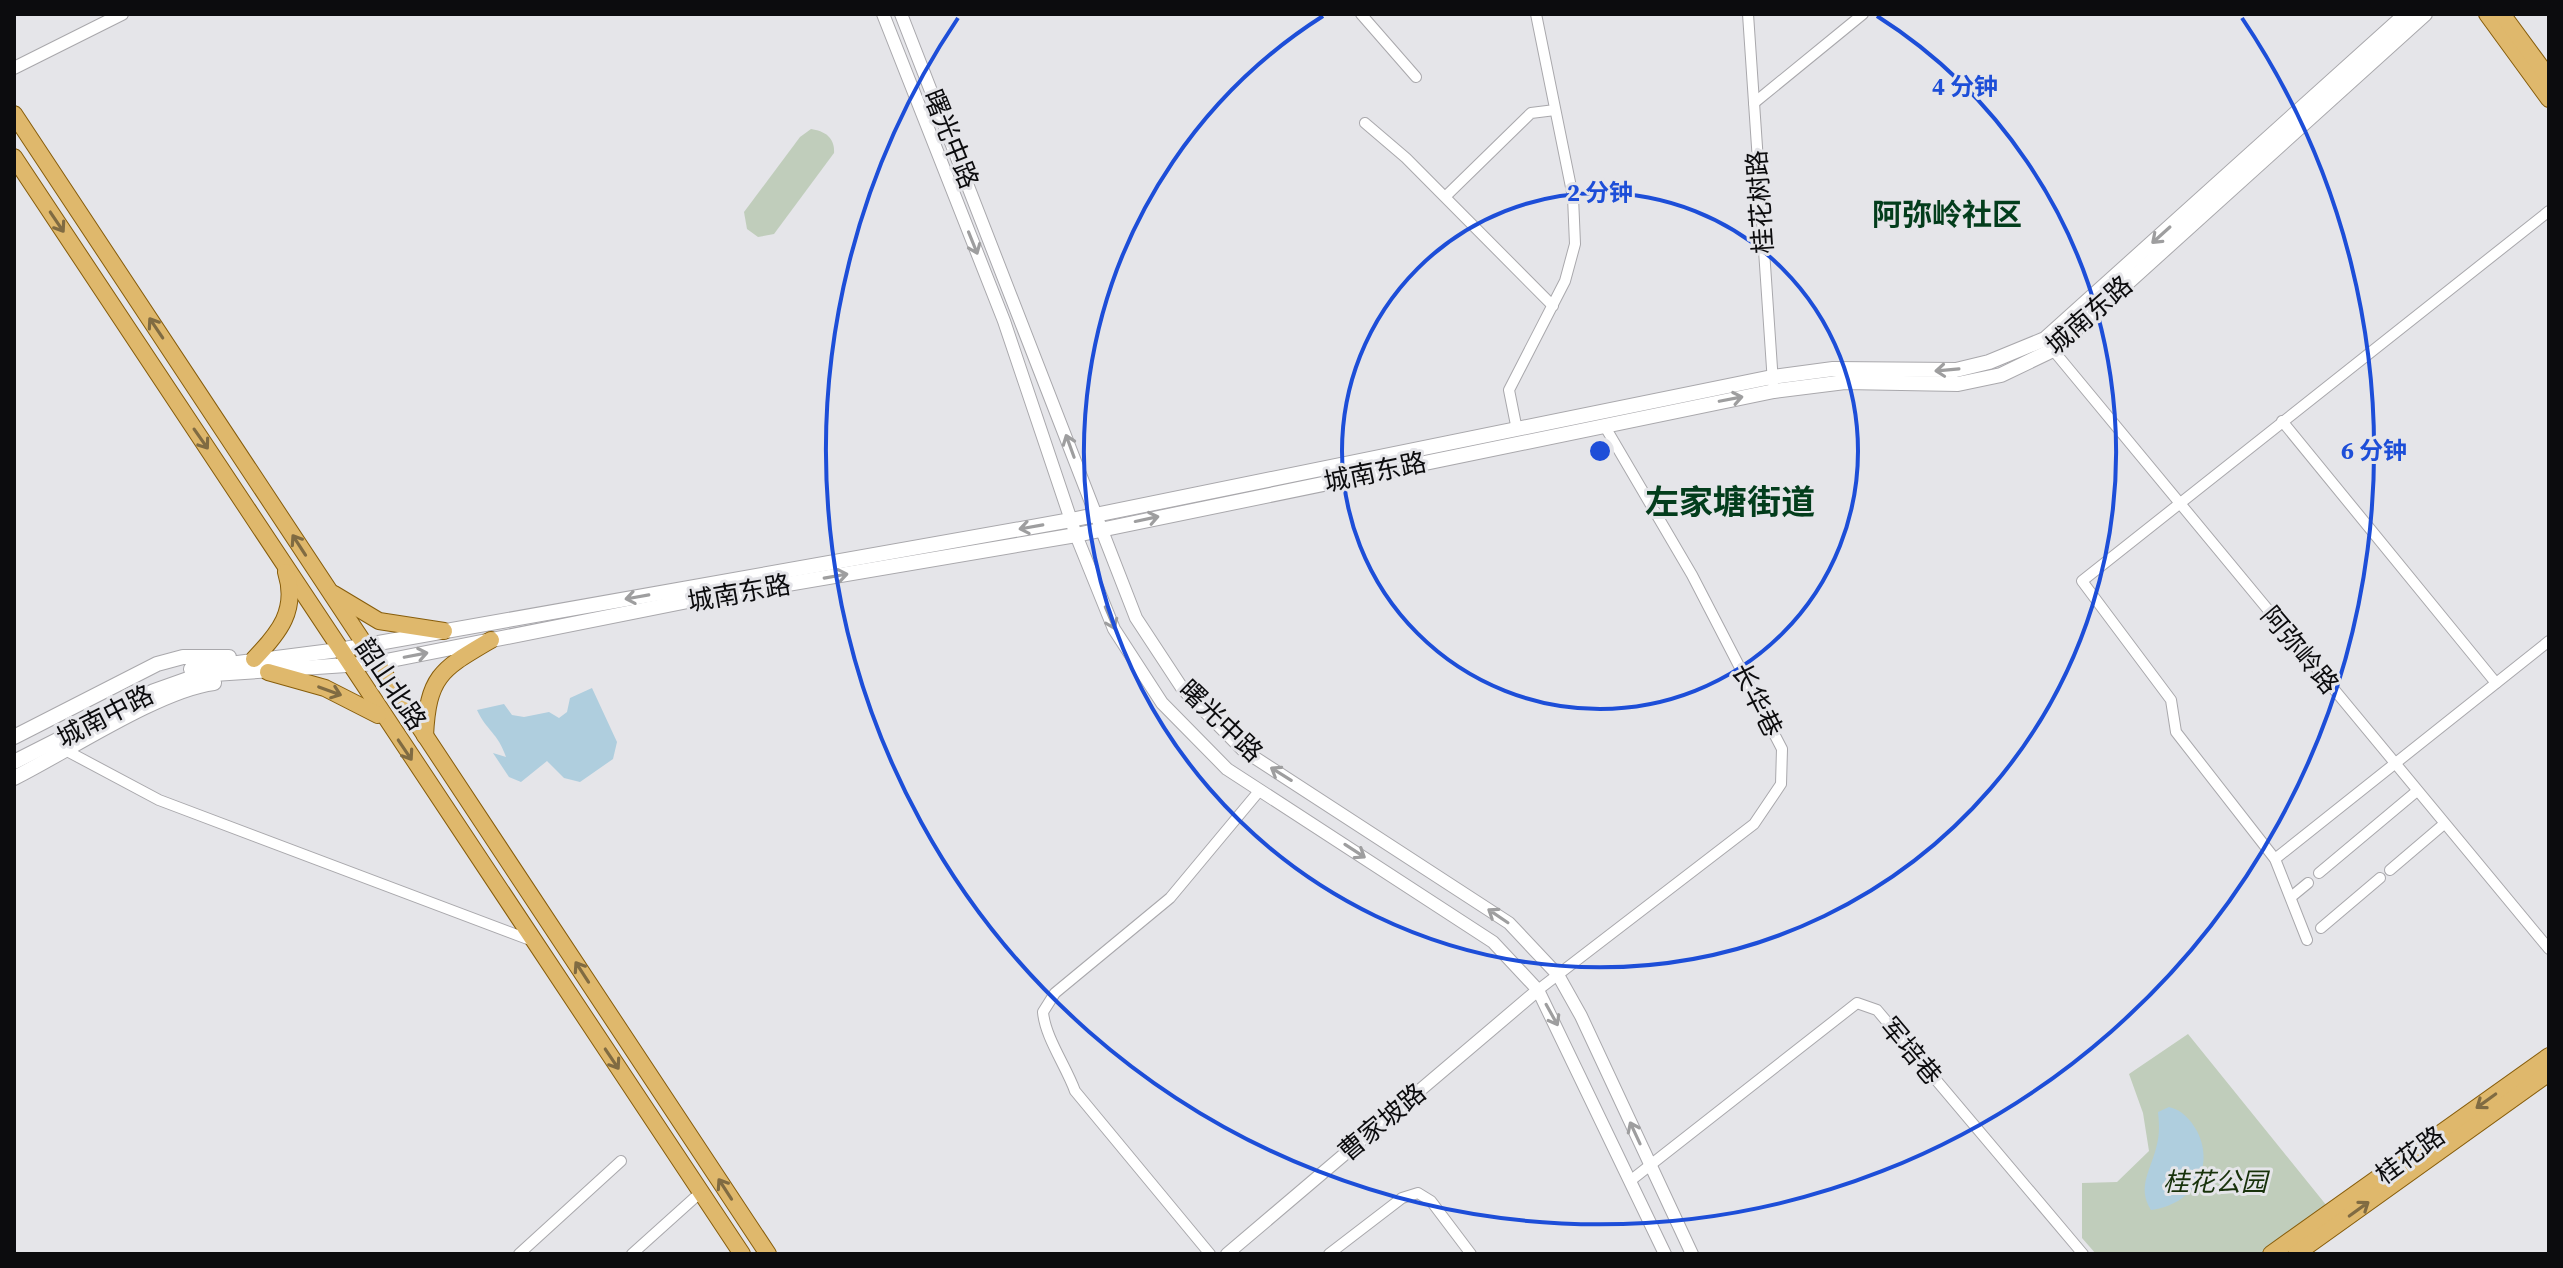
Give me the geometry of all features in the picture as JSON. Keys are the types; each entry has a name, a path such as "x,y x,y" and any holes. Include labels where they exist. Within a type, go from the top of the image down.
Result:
{"main road":[{"name":"城南东路","path":"1098,522 1604,425 1841,368 1956,370 1989,362 2045,339 2406,14"},
{"name":"城南东路","path":"199,671 257,666 349,667 376,663 1074,527 1517,430 1773,384 1958,384 2001,375 2053,350 2425,14"},
{"path":"2487,14 2549,99"},
{"path":"2502,14 2549,78"},
{"name":"韶山北路","path":"14,114 768,1254"},
{"name":"韶山北路","path":"14,157 281,556 349,667 742,1254"},
{"name":"城南东路","path":"257,666 444,631 1074,527"},
{"path":"14,778 165,698 257,666 288,616 289,582 281,556"},
{"path":"328,590 379,621 444,631"},
{"path":"425,736 427,702 445,667 491,640"},
{"path":"14,737 157,664 210,655 325,688 386,721"},
{"path":"14,754 137,690 199,671"},
{"name":"城南中路","path":"14,762 199,671"},
{"name":"桂花路","path":"2271,1254 2549,1056"},
{"name":"桂花路","path":"2296,1254 2549,1073"}],"street":[{"path":"14,68 122,14"},
{"name":"曙光中路","path":"883,14 1004,321 1074,527 1114,629 1162,703 1227,769 1493,942 1538,990 1665,1254"},
{"name":"曙光中路","path":"901,14 1136,618 1182,688 1243,750 1509,923 1558,975 1581,1016 1692,1254"},
{"path":"1361,14 1416,77"},
{"path":"1517,430 1509,390 1565,281 1575,244 1573,197 1536,14"},
{"name":"桂花树路","path":"1748,14 1773,384"},
{"path":"1754,103 1863,14"},
{"path":"1446,196 1531,113 1555,110"},
{"path":"1365,123 1446,196 1553,306"},
{"path":"2307,940 2275,859 2176,732 2171,700 2082,581 2549,211"},
{"name":"阿弥岭路","path":"2053,350 2549,949"},
{"path":"2282,421 2496,683"},
{"name":"长华巷","path":"1538,990 1754,824 1781,784 1782,749 1692,575 1604,425"},
{"path":"2275,859 2549,641"},
{"path":"67,751 159,800 533,941"},
{"path":"1210,1254 1075,1091 1067,1067 1047,1033 1043,1012 1055,993 1170,898 1260,790"},
{"path":"2319,873 2417,791"},
{"path":"2390,870 2444,824"},
{"path":"2321,928 2380,878"},
{"path":"2291,897 2308,883"},
{"name":"曹家坡路","path":"1227,1254 1538,990"},
{"name":"军培巷","path":"1630,1181 1857,1003 1877,1010 2083,1254"},
{"path":"519,1254 621,1161"},
{"path":"632,1254 701,1192"},
{"path":"1329,1254 1402,1198 1418,1193 1431,1201 1471,1254"}],"green space":[{"path":"811,129 828,136 834,153 774,234 758,237 747,229 744,212 800,137"},
{"name":"桂花公园","path":"2188,1034 2331,1211 2262,1254 2096,1254 2082,1238 2082,1183 2117,1182 2149,1151 2143,1113 2129,1074"}],"water":[{"path":"592,688 617,742 613,759 580,782 564,778 547,761 521,782 509,777 493,753 506,757 503,749 477,710 504,704 512,715 524,717 549,712 559,718 567,712 570,698"},
{"path":"2169,1107 2185,1116 2197,1131 2204,1159 2202,1171 2189,1193 2166,1207 2151,1210 2145,1193 2146,1177 2158,1140 2158,1112"}],"district":[{"name":"阿弥岭社区","path":"1947,214"},
{"name":"左家塘街道","path":"1730,502"}]}
